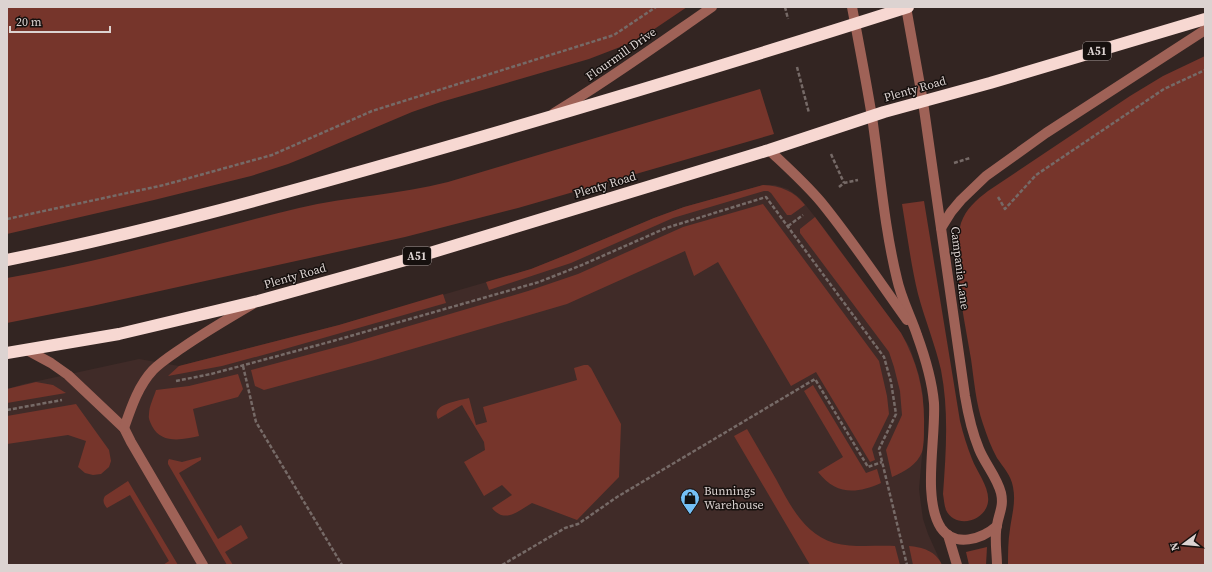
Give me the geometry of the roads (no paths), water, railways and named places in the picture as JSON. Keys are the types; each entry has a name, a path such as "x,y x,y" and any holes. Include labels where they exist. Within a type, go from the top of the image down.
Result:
{"highway":[{"path":"7,260 94,242 178,221 542,120 792,44 907,7"},
{"name":"Plenty Road","path":"7,353 119,334 258,301 420,256 769,150 872,116 990,83 1205,19"}],"street":[{"name":"Flourmill Drive","path":"542,120 598,87 712,7"},
{"path":"852,7 872,116 897,279 927,365 934,401 935,422 931,488 933,510 942,528 948,535 956,539 981,537 997,526"},
{"name":"Campania Lane","path":"907,7 923,102 950,298 969,417 979,450 1001,493 1001,514 997,526 997,565"},
{"path":"941,228 961,200 986,176 1046,133 1205,30"},
{"path":"769,150 820,202 857,250 917,335"},
{"path":"124,428 136,398 152,371 163,361 197,337 258,301"},
{"path":"27,350 63,371 91,395 124,428 203,565"},
{"path":"948,535 957,565"}],"place":[{"name":"Bunnings Warehouse","path":"690,515"}]}
